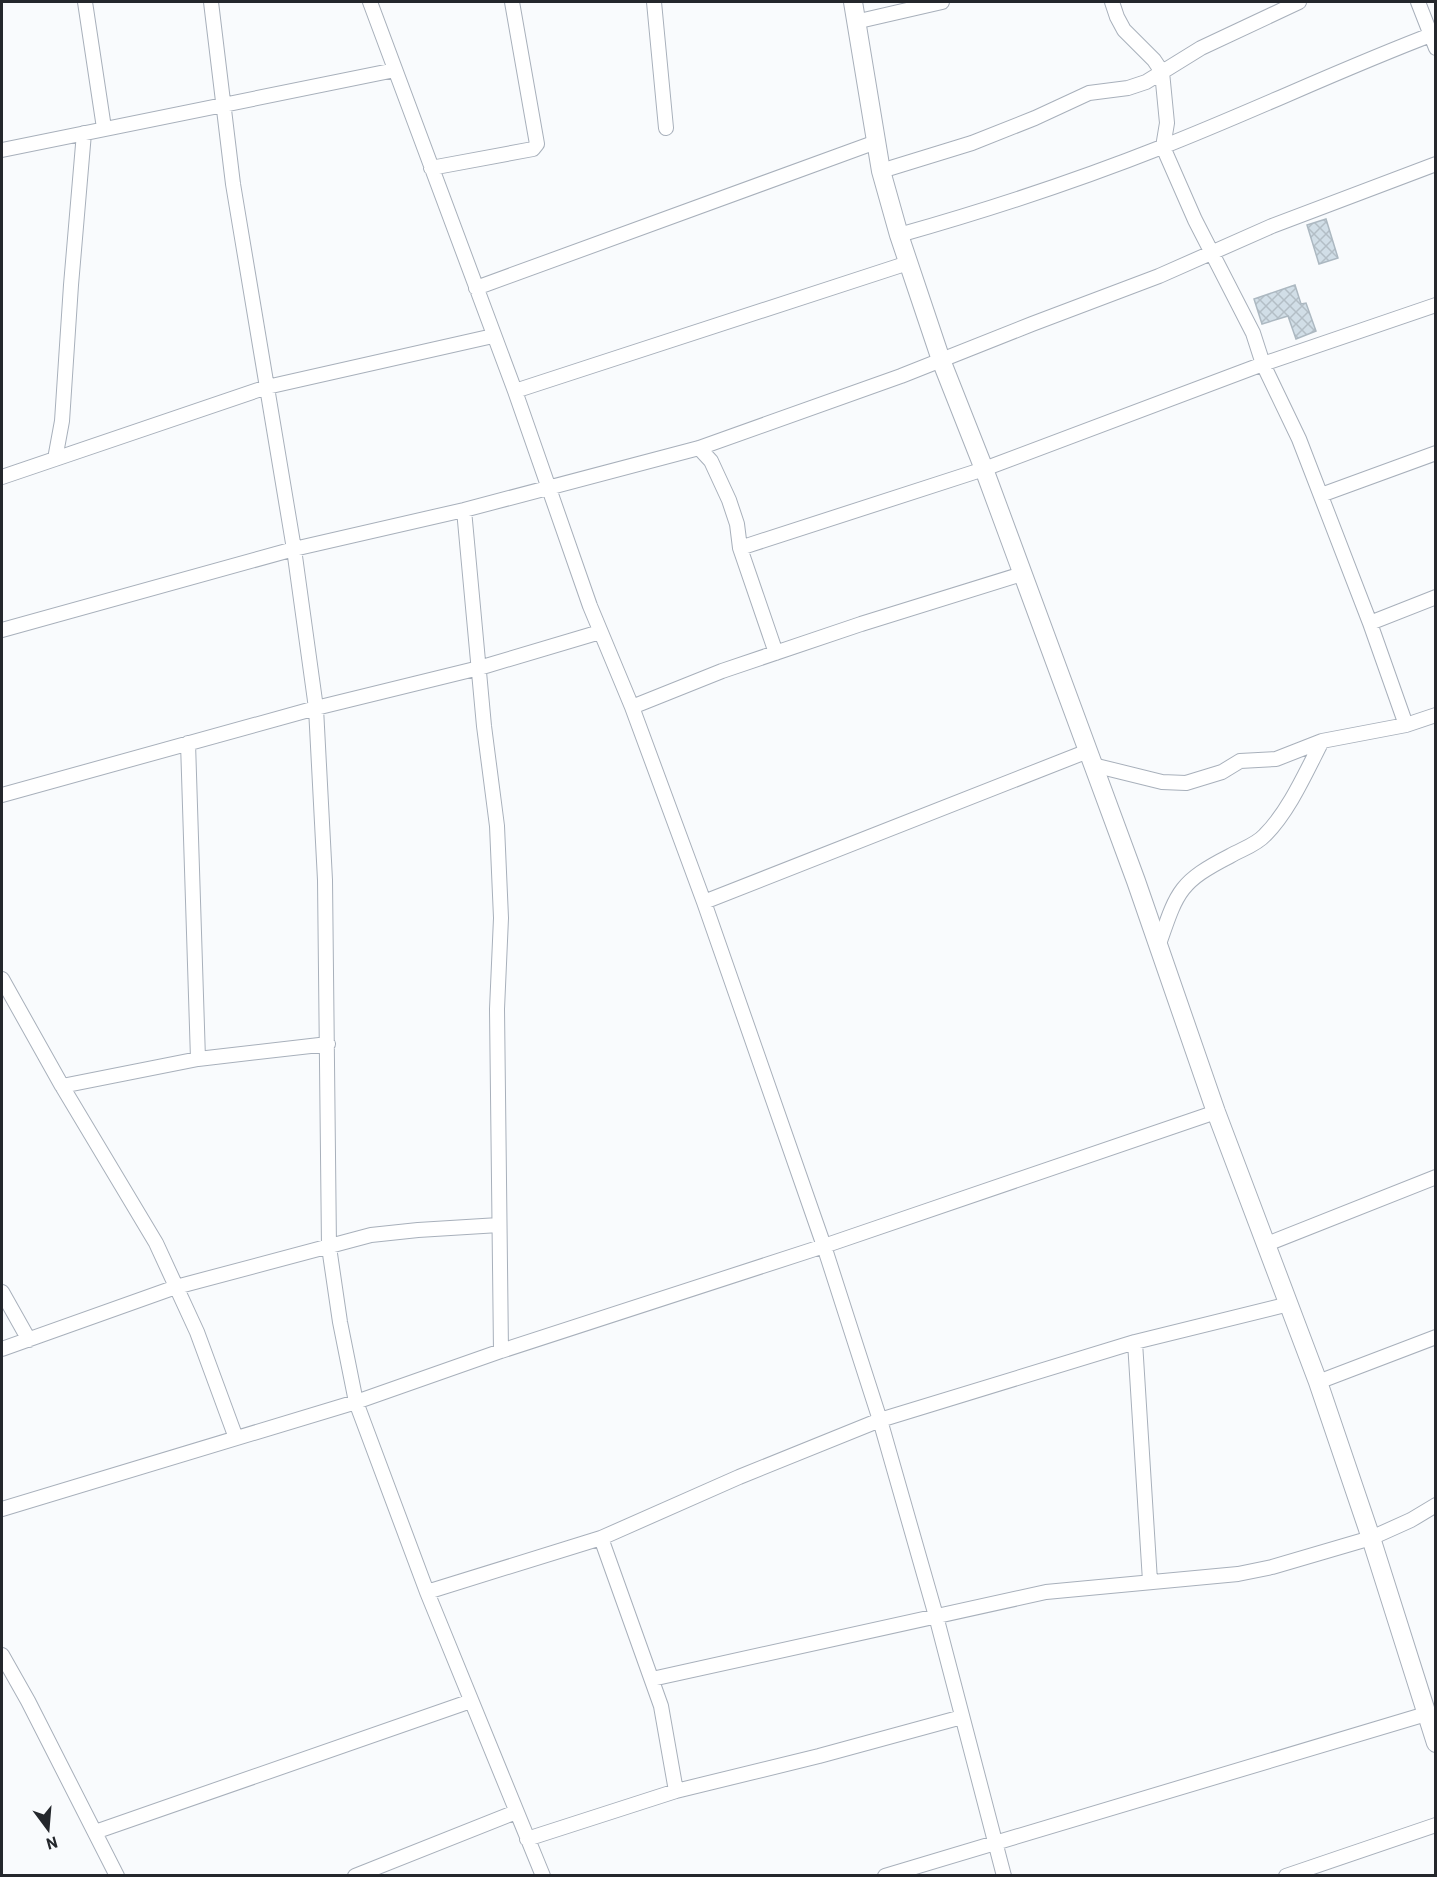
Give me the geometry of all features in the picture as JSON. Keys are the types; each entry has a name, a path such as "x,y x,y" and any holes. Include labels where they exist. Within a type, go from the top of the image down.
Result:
{"street":[{"path":"85,2 104,128"},
{"path":"211,2 233,184 294,549 316,708 325,880 329,1247 340,1323 356,1402 427,1592 543,1875"},
{"path":"370,2 515,390 600,632 632,707 704,902 824,1246 880,1420 936,1616 1004,1875"},
{"path":"431,168 533,149 537,144 512,2"},
{"path":"654,2 666,128"},
{"path":"853,2 881,171 898,235 941,360 984,469 1159,944 1216,1112 1318,1382 1371,1538 1436,1743"},
{"path":"855,22 942,2"},
{"path":"1112,2 1124,30 1154,60 1162,72 1167,123 1163,147 1195,220 1253,333 1263,364 1299,439 1370,623 1406,725"},
{"path":"881,171 972,143 1089,93 1128,88 1146,82 1201,48 1299,2"},
{"path":"898,235 1026,198 1163,147 1434,38 1418,2"},
{"path":"2,150 395,70"},
{"path":"55,459 62,422 84,133"},
{"path":"476,288 876,142"},
{"path":"2,630 294,549 549,489 699,448 902,376 1159,276 1272,226 1436,164"},
{"path":"515,390 908,263"},
{"path":"741,548 984,469 1263,364 1436,305"},
{"path":"2,477 267,387 494,336"},
{"path":"699,448 711,461 729,500 737,524 741,548 776,652"},
{"path":"1321,495 1436,453"},
{"path":"464,510 484,726 497,826 501,918 496,1009 501,1351"},
{"path":"632,707 776,652 1022,574"},
{"path":"1370,623 1436,597"},
{"path":"2,795 316,708 479,668 600,632"},
{"path":"704,902 1090,758 1162,783 1186,783 1222,772 1239,761 1276,759 1322,741 1406,725 1436,715"},
{"path":"1159,944 1176,897 1182,888 1202,870 1250,846 1267,834 1295,794 1322,741"},
{"path":"188,743 198,1059"},
{"path":"2,979 62,1086 151,1234 197,1332 236,1438"},
{"path":"62,1086 198,1059 328,1044"},
{"path":"2,1509 356,1402 501,1351 824,1246 1216,1112"},
{"path":"1267,1244 1436,1177"},
{"path":"2,1349 176,1287 371,1235 499,1225"},
{"path":"2,1292 29,1340"},
{"path":"427,1592 602,1538 758,1469 880,1420 1135,1342 1289,1304"},
{"path":"1318,1382 1436,1337"},
{"path":"1135,1342 1150,1581"},
{"path":"652,1679 1046,1592 1238,1574 1272,1567 1371,1538 1411,1520 1436,1505"},
{"path":"602,1538 661,1706 676,1791"},
{"path":"2,1655 117,1875"},
{"path":"96,1832 471,1701"},
{"path":"885,1875 1426,1714"},
{"path":"527,1839 676,1791 819,1756 962,1717"},
{"path":"355,1875 516,1812"},
{"path":"1286,1875 1436,1825"}],"building":[{"path":"1326,219 1338,258 1319,264 1307,225"},
{"path":"1295,285 1301,304 1306,303 1316,331 1296,339 1288,316 1262,324 1254,299"}]}
